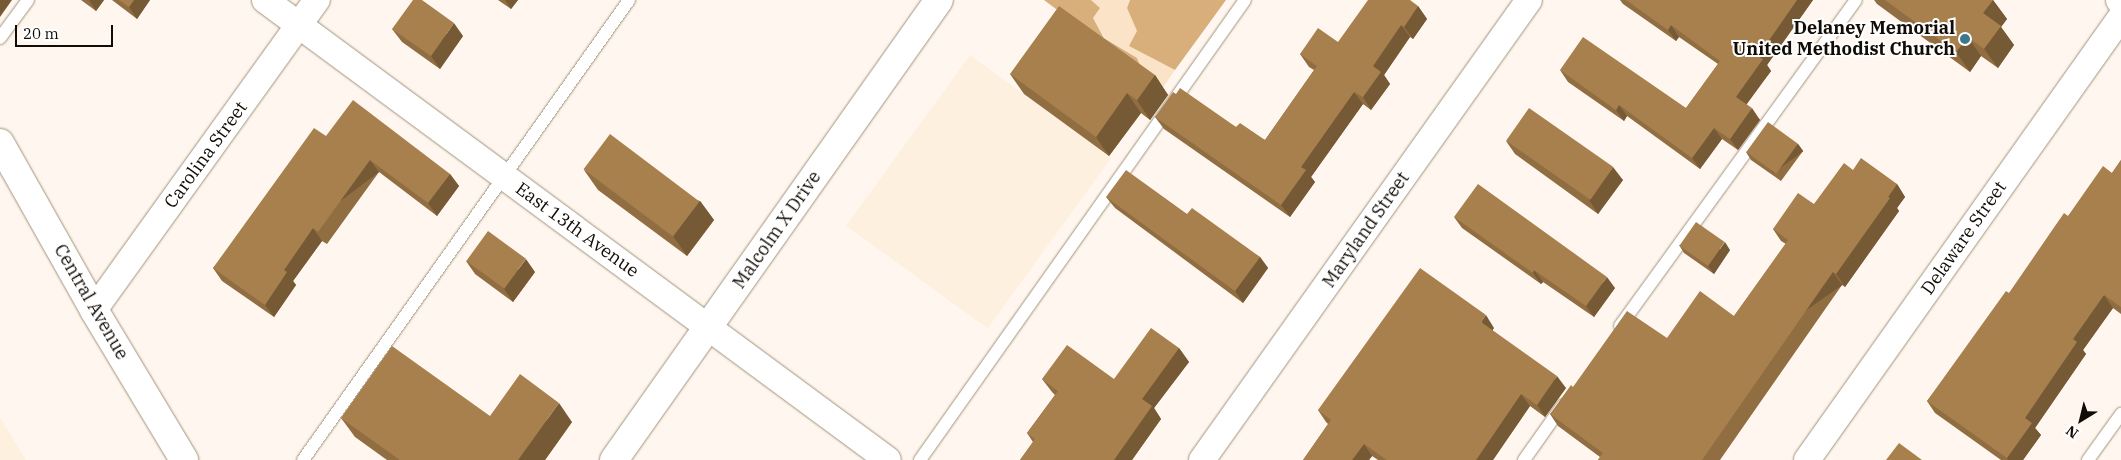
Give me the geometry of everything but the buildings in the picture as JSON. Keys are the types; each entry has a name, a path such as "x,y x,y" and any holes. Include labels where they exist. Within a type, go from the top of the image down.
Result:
{"street":[{"name":"East 13th Avenue","path":"265,0 888,460"},
{"name":"Carolina Street","path":"94,310 317,0"},
{"name":"Malcolm X Drive","path":"614,460 939,0"},
{"name":"Maryland Street","path":"1202,460 1529,0"},
{"name":"Delaware Street","path":"1807,460 2121,17"},
{"name":"Central Avenue","path":"0,143 94,310 184,460"}],"lane":[{"path":"0,38 28,0"},
{"path":"303,460 629,0"},
{"path":"920,460 1245,0"},
{"path":"1611,339 1856,0"},
{"path":"1524,460 1570,396"},
{"path":"2088,460 2121,414"}],"shaded area":[{"path":"1044,0 1091,0 1100,8 1093,18 1104,38 1137,58 1144,75"},
{"path":"1091,0 1130,0 1127,8 1137,31 1130,46 1175,70 1162,89 1144,75 1137,58 1105,38 1093,18 1100,8"},
{"path":"1130,0 1226,0 1175,70 1129,46 1137,31 1127,8"},
{"path":"970,55 1112,158 988,329 846,226"},
{"path":"0,417 26,460 0,460"}],"place":[{"name":"Delaney Memorial United Methodist Church","path":"1965,39"}]}
